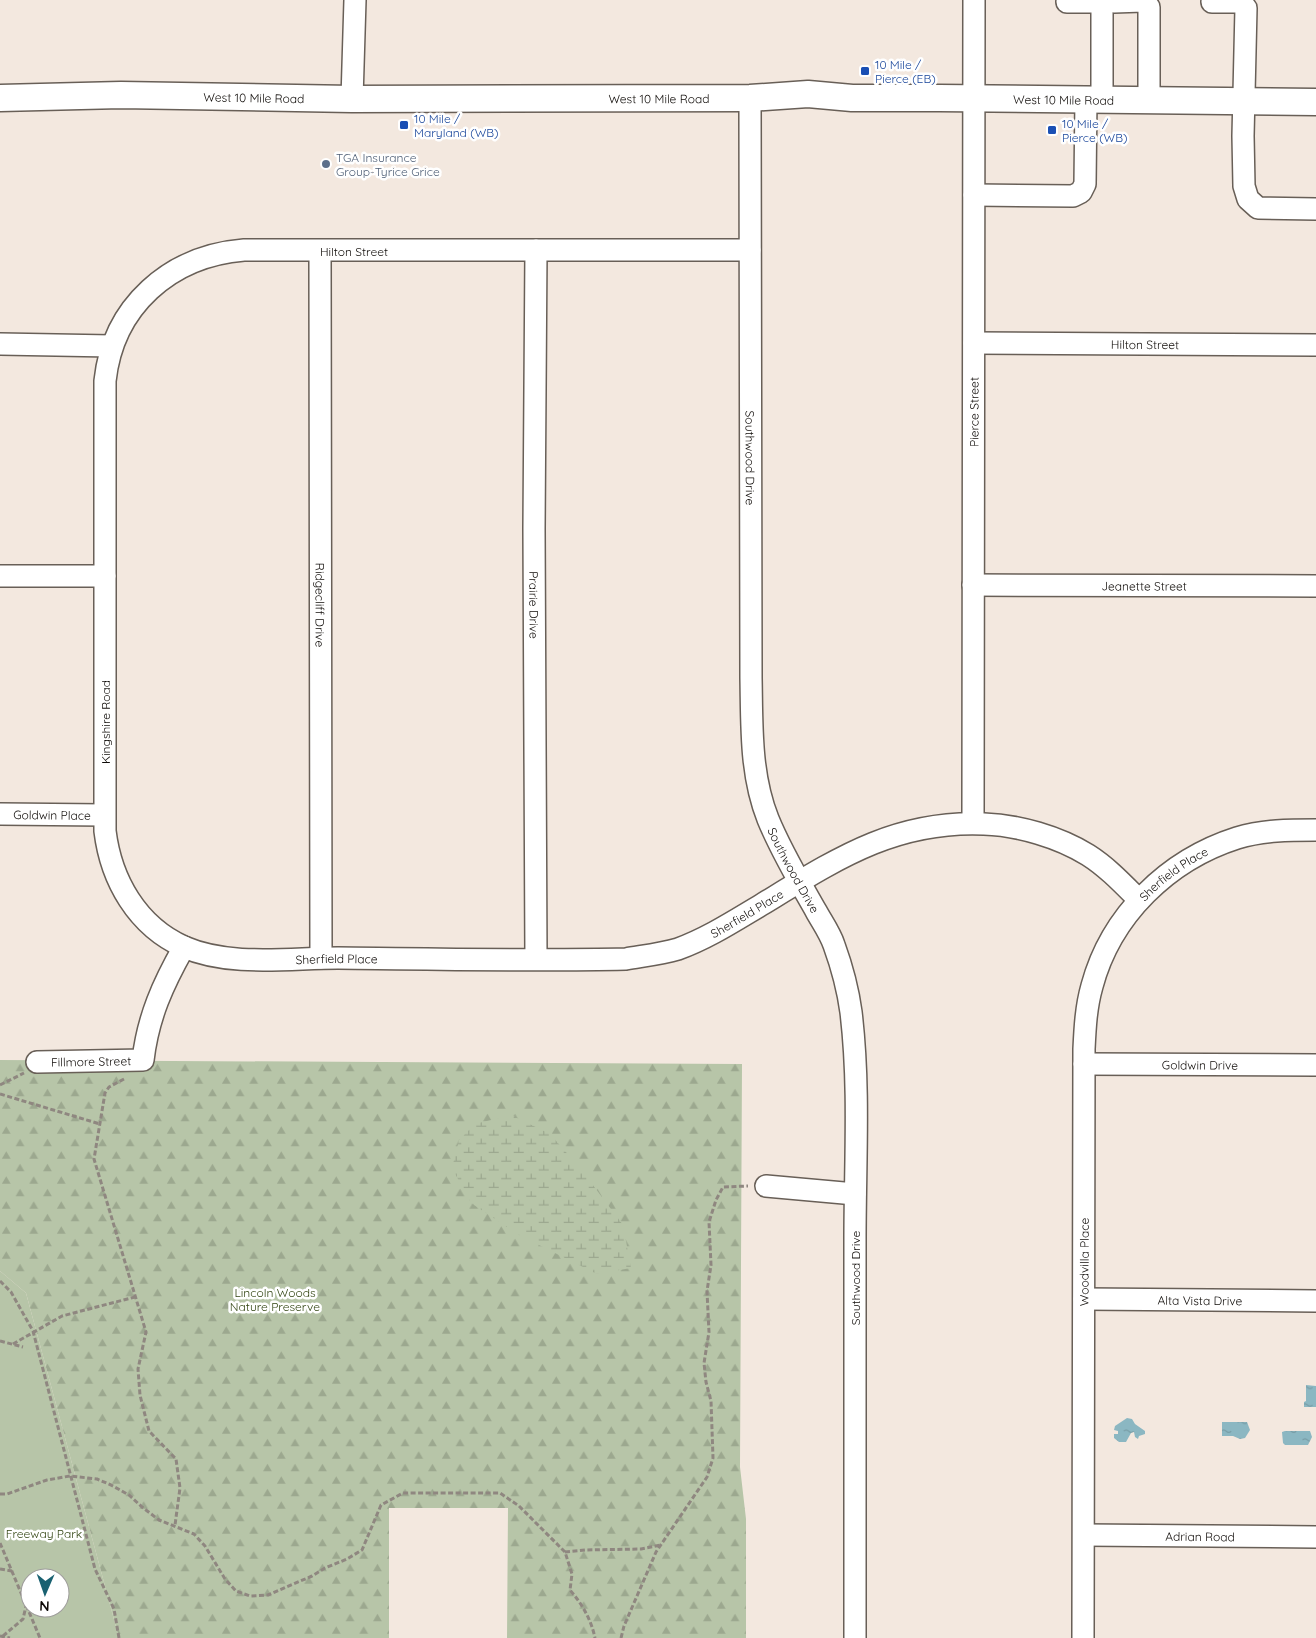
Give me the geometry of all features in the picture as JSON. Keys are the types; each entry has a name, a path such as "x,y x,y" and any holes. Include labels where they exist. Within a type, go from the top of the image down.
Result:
{"main road":[{"name":"West 10 Mile Road","path":"0,98 121,95 352,99 750,98 808,94 852,98 1316,102"}],"street":[{"path":"352,99 356,0"},
{"name":"Pierce Street","path":"973,823 974,0"},
{"path":"1114,2 1143,1 1150,7 1149,100"},
{"path":"974,195 1073,196 1081,192 1085,184 1102,8 1096,2 1067,2"},
{"path":"1212,2 1240,2 1246,8 1244,186 1248,199 1258,208 1316,209"},
{"name":"Southwood Drive","path":"750,98 752,748 758,782 768,818 800,882 834,943 844,974 851,1011 856,1088 855,1638"},
{"name":"Hilton Street","path":"112,346 136,303 163,278 192,261 228,252 244,250 750,250"},
{"name":"Prairie Drive","path":"536,250 534,529 536,959"},
{"name":"Ridgecliff Drive","path":"320,251 321,958"},
{"name":"Hilton Street","path":"974,343 1316,345"},
{"path":"0,344 112,346"},
{"name":"Kingshire Road","path":"112,346 106,365 104,395 105,831 113,870 126,894 144,918 161,933 184,947"},
{"path":"0,576 105,576"},
{"name":"Jeanette Street","path":"973,584 1316,586"},
{"name":"Goldwin Place","path":"0,814 104,815"},
{"name":"Sherfield Place","path":"184,947 225,958 626,959 677,949 717,931 848,855 893,835 934,826 973,823 1014,827 1031,831 1087,855 1100,864 1139,900 1172,870 1210,848 1238,838 1267,832 1316,830"},
{"name":"Woodvilla Place","path":"1084,1638 1085,1028 1087,1007 1096,973 1107,947 1123,919 1139,900"},
{"path":"139,1060 157,1001 184,947"},
{"name":"Fillmore Street","path":"37,1062 139,1060"},
{"name":"Goldwin Drive","path":"1084,1064 1316,1065"},
{"path":"766,1186 856,1194"},
{"name":"Alta Vista Drive","path":"1084,1299 1316,1301"},
{"name":"Adrian Road","path":"1084,1535 1316,1537"}],"path":[{"path":"139,1060 130,1074 109,1087 105,1094 94,1159 146,1332 138,1369 140,1395 148,1431 176,1458 180,1488 175,1526"},
{"path":"0,1085 35,1068 37,1062"},
{"path":"0,1094 100,1124"},
{"path":"621,1638 624,1626 656,1552 707,1477 713,1458 711,1401 704,1363 709,1332 707,1291 711,1265 709,1222 716,1200 723,1186 766,1186"},
{"path":"0,1281 11,1292 32,1332 95,1569 114,1608 120,1638"},
{"path":"13,1344 62,1316 135,1297"},
{"path":"0,1341 23,1348"},
{"path":"0,1494 7,1494 48,1480 69,1476 97,1479 129,1495 142,1508 160,1520 194,1534 205,1546 224,1579 236,1591 250,1596 268,1595 312,1576 362,1550 381,1505 403,1493 500,1493 519,1506 565,1552 572,1574 570,1590 582,1603 593,1628 595,1638"},
{"path":"0,1543 20,1590"},
{"path":"565,1552 585,1550 615,1551 661,1545"},
{"path":"0,1568 12,1571"},
{"path":"2,1636 23,1618"},
{"path":"32,1618 40,1638"},
{"path":"2,1636 10,1638"}],"green space":[{"name":"Lincoln Woods Nature Preserve","path":"0,1060 742,1064 740,1467 746,1519 746,1638 507,1638 508,1508 389,1508 389,1638 119,1638 26,1293 0,1271"},
{"path":"511,1115 550,1134 580,1168 623,1225 631,1268 597,1274 519,1235 471,1203 452,1168 459,1140 475,1124"},
{"name":"Freeway Park","path":"0,1271 26,1293 119,1638 0,1638"}],"water":[{"path":"1306,1385 1316,1386 1316,1407 1304,1407"},
{"path":"1127,1418 1132,1419 1135,1424 1145,1431 1145,1434 1139,1436 1138,1439 1135,1437 1134,1432 1131,1433 1126,1442 1119,1442 1114,1438 1114,1434 1118,1434 1118,1431 1114,1430 1115,1426"},
{"path":"1222,1422 1247,1422 1250,1430 1245,1438 1222,1436"},
{"path":"1310,1431 1312,1437 1308,1445 1285,1445 1282,1432"}],"place":[{"name":"10 Mile / Pierce (EB)","path":"865,71"},
{"name":"10 Mile / Maryland (WB)","path":"404,125"},
{"name":"10 Mile / Pierce (WB)","path":"1052,130"},
{"name":"TGA Insurance Group-Tyrice Grice","path":"326,164"}]}
